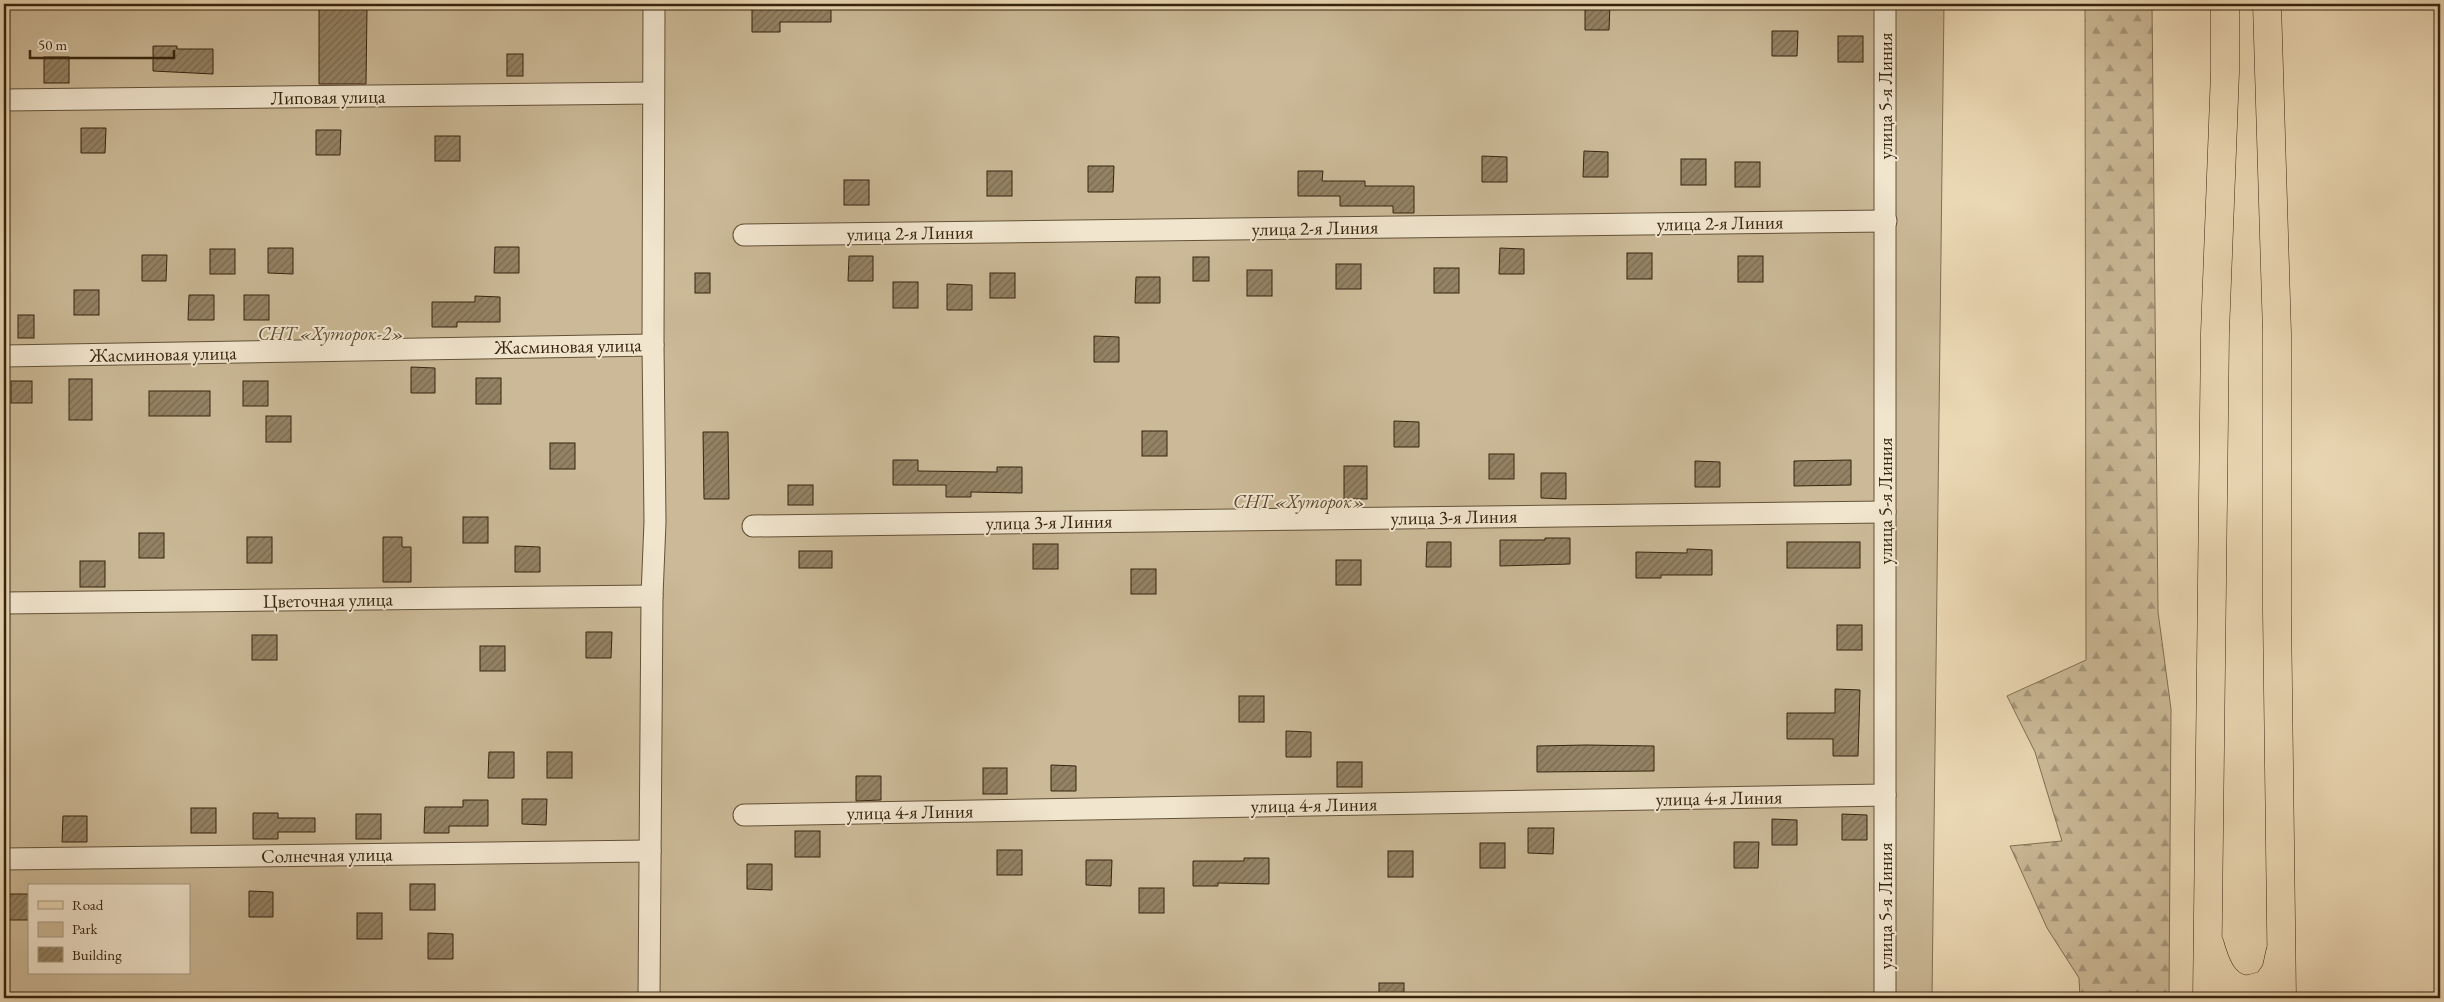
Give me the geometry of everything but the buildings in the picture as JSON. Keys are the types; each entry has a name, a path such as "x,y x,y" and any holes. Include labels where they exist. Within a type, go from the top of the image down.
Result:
{"main road":[{"path":"2207,998 2215,332 2226,4"},
{"path":"2267,4 2277,334 2277,611 2282,998"},
{"path":"2208,937 2217,969 2234,986 2246,990 2267,984 2276,971 2282,939"}],"street":[{"path":"649,998 652,596 655,522 653,345 654,4"},
{"name":"улица 5-я Линия","path":"1884,4 1886,222 1885,998"},
{"name":"Липовая улица","path":"4,100 653,93"},
{"name":"улица 2-я Линия","path":"744,234 1886,222"},
{"name":"Жасминовая улица","path":"4,356 653,345"},
{"name":"улица 3-я Линия","path":"753,526 1885,512"},
{"name":"Цветочная улица","path":"4,603 652,596"},
{"name":"улица 4-я Линия","path":"744,815 1885,795"},
{"name":"Солнечная улица","path":"4,859 650,851"}],"green space":[{"name":"СНТ «Хуторок»","path":"4,4 1944,4 1932,998 4,998"},
{"path":"2085,4 2152,4 2158,612 2171,709 2169,998 2080,998 2079,978 2047,928 2010,846 2062,841 2035,752 2007,696 2086,660"}],"park label":[{"name":"СНТ «Хуторок-2»","path":"331,333"}]}
